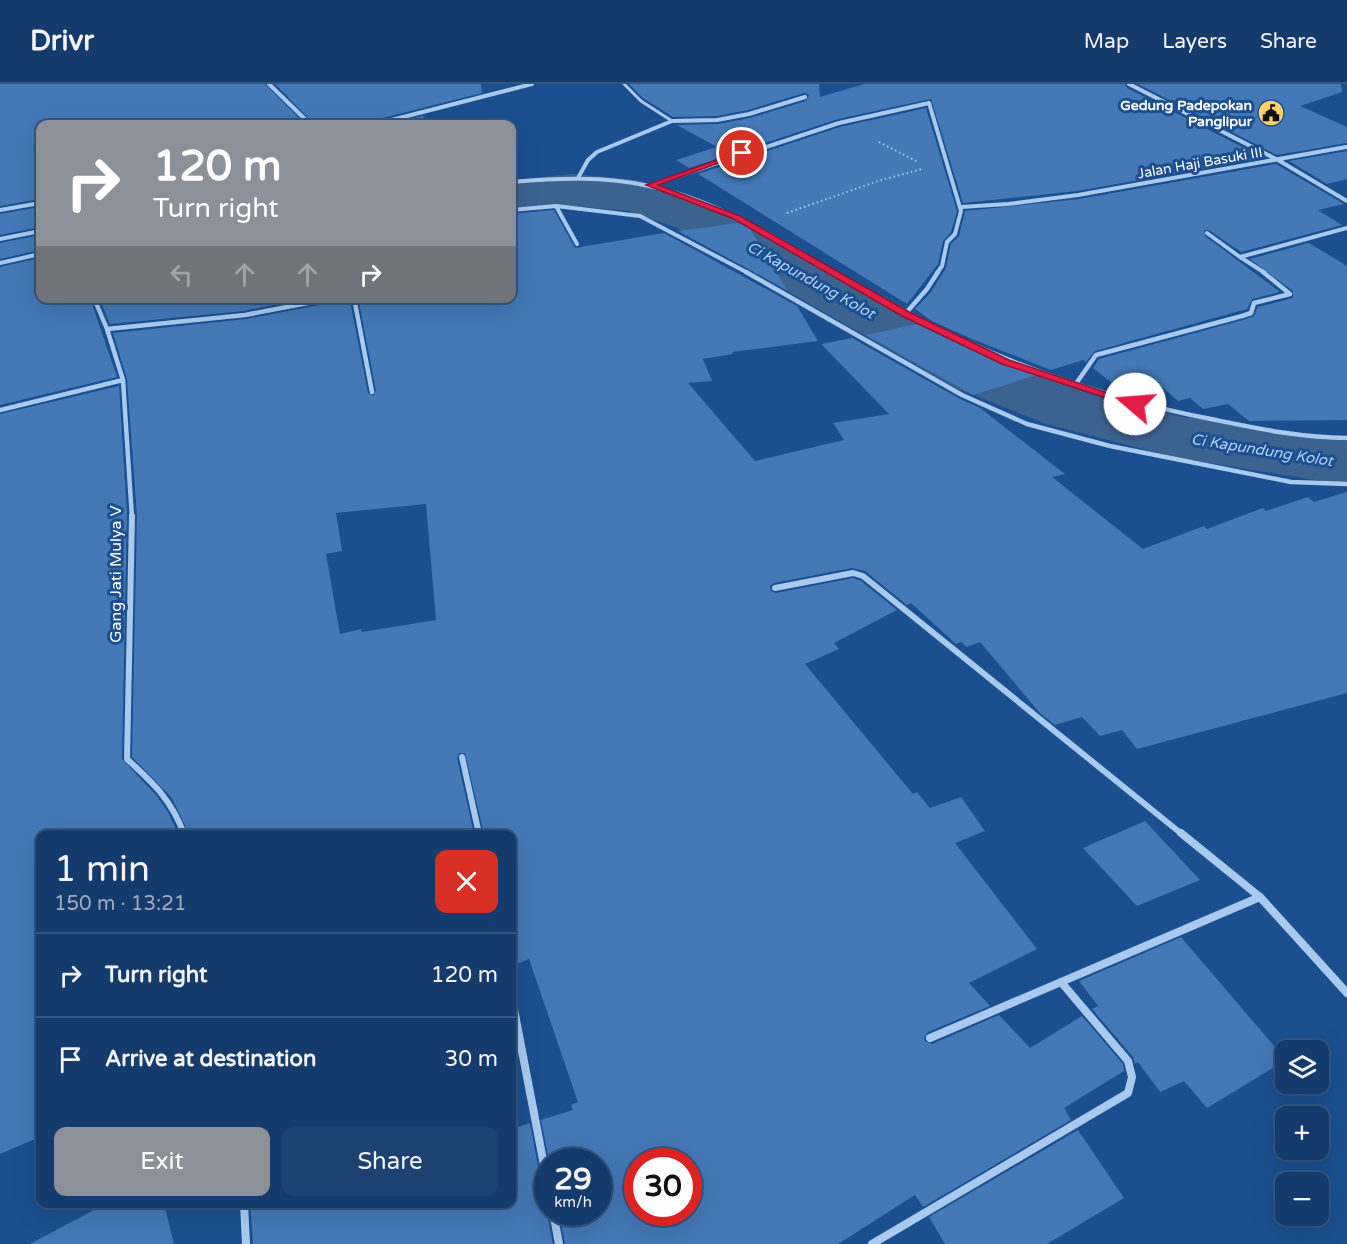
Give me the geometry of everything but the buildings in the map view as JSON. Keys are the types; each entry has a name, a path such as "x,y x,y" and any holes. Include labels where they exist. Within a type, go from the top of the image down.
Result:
{"street":[{"path":"269,84 306,120"},
{"path":"392,120 532,84"},
{"name":"Jalan Haji Basuki III","path":"1129,84 1278,160"},
{"path":"578,178 588,160 597,152 672,121 717,120 749,114 805,97"},
{"path":"650,185 761,147 843,123 929,103 961,207 955,234 947,242 941,267 927,289 905,314"},
{"path":"1278,160 1346,147"},
{"path":"1278,160 1347,201"},
{"name":"Jalan Haji Basuki III","path":"961,207 1001,206 1089,194 1278,160"},
{"path":"516,182 578,178 650,185 716,209 753,226 905,314 1006,362 1169,412 1318,438 1347,438"},
{"path":"0,210 36,204"},
{"path":"556,206 578,244"},
{"path":"516,210 556,206 640,216 735,266 962,395 1028,424 1110,446 1291,482 1347,484"},
{"path":"1240,257 1347,228"},
{"path":"0,239 36,232"},
{"path":"1075,385 1096,355 1242,316 1251,313 1254,303 1290,294 1275,280 1207,233"},
{"path":"0,263 36,255"},
{"name":"Gang Jati Mulya V","path":"96,303 123,380 132,515 127,759 160,789 175,810 182,830"},
{"path":"107,329 245,315 308,303"},
{"path":"355,303 372,392"},
{"path":"0,410 123,380"},
{"path":"775,588 854,573 863,576 1260,897 1347,993"},
{"path":"462,757 478,830"},
{"path":"930,1038 1260,897"},
{"path":"872,1244 1128,1093 1131,1088 1132,1071 1128,1061 1060,982"},
{"path":"516,1020 541,1148"},
{"path":"244,1208 246,1244"},
{"path":"556,1226 559,1244"}],"lane":[{"path":"624,84 641,101 672,121"}],"path":[{"path":"843,123 922,163"},
{"path":"753,226 878,181 926,168"}],"waterway":[{"name":"Ci Kapundung Kolot","path":"516,196 573,190 637,196 696,217 979,374 1070,410 1178,437 1347,463"}],"place":[{"name":"Gedung Padepokan Panglipur","path":"1271,113"}],"route":[{"path":"742,153 650,185 737,218 905,314 1006,362 1135,404"}]}
